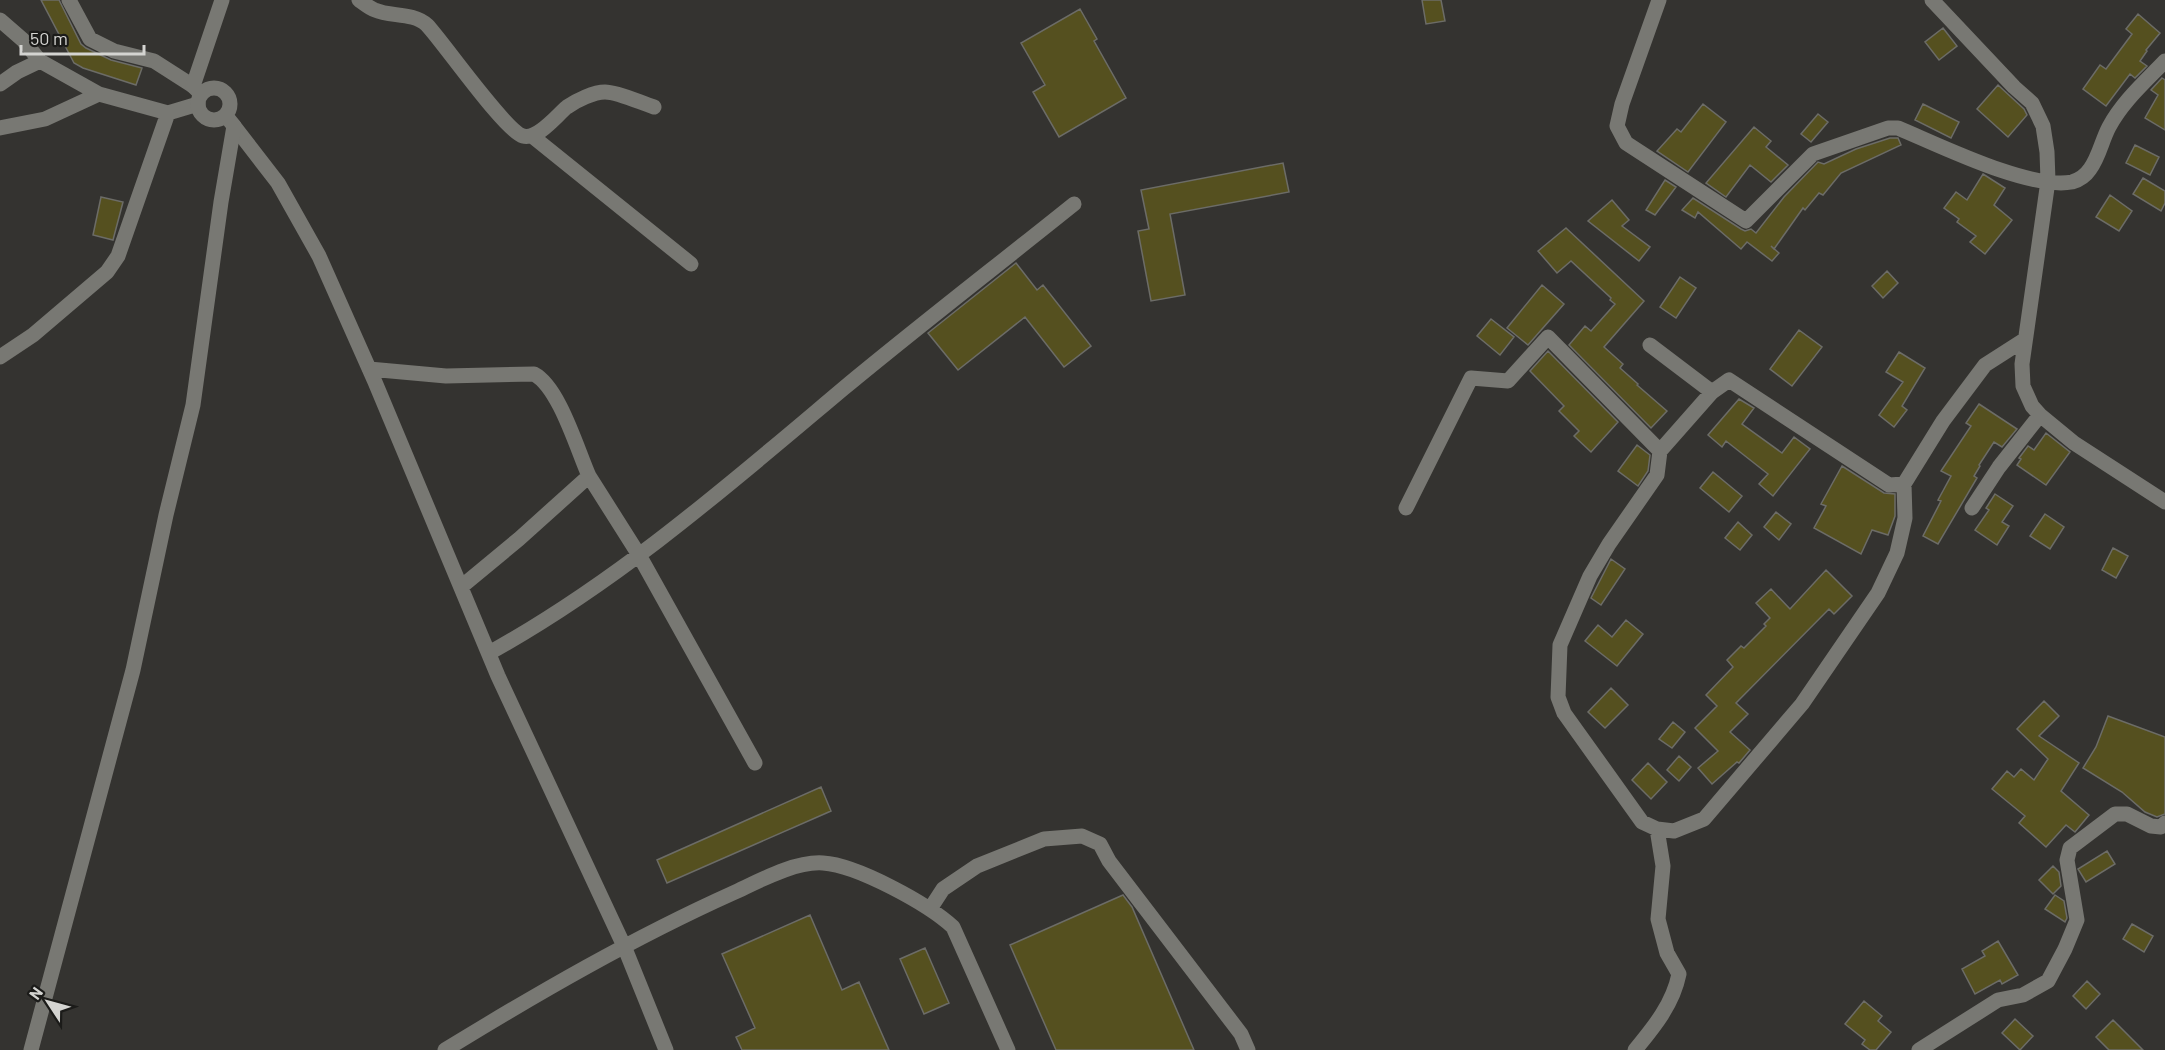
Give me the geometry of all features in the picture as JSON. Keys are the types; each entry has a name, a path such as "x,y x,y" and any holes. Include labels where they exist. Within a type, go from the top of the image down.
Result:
{"street":[{"path":"69,0 90,39 114,51 154,61 197,95"},
{"path":"222,0 197,95 202,115 211,120 230,121 278,183 319,256 489,653 624,946 666,1050"},
{"path":"359,0 376,11 401,14 425,23 514,131 522,136 532,136 569,105 593,94 607,92 654,107"},
{"path":"1659,0 1622,104 1617,126 1626,143 1746,220 1813,154 1888,128 1898,128 2002,171 2048,181 2071,182 2081,179 2091,169 2109,128 2126,101 2165,61"},
{"path":"1932,0 2032,103 2043,126 2048,181 2022,364 2023,386 2032,406 2074,442 2165,502"},
{"path":"0,20 23,40 40,61 99,94 168,113"},
{"path":"0,84 17,72 40,61"},
{"path":"0,357 33,335 107,272 118,256 168,113 205,90 215,87 225,91 229,95 231,106 230,121 193,405 166,515 133,670 31,1050"},
{"path":"0,128 45,119 99,94"},
{"path":"532,136 692,264"},
{"path":"489,653 538,626 639,555 744,473 846,387 1074,204"},
{"path":"1406,508 1471,378 1508,381 1548,337 1660,451"},
{"path":"1904,484 1889,485 1729,380 1712,392 1660,451 1657,475 1609,544 1590,576 1560,645 1558,697 1564,712 1642,822 1657,829 1674,831 1704,819 1802,704 1878,593 1897,553 1905,518 1904,484 1943,421 1985,365 2024,340"},
{"path":"1650,345 1712,392"},
{"path":"369,369 446,376 534,374 543,379 554,394 589,476 639,555 755,763"},
{"path":"1972,508 1999,467 2040,415"},
{"path":"461,587 589,476"},
{"path":"1919,1050 1998,1000 2023,995 2048,981 2066,949 2077,920 2067,860 2070,848 2115,814 2127,814 2151,826 2161,827 2165,823"},
{"path":"1635,1050 1655,1025 1676,990 1679,974 1667,953 1658,919 1663,866 1657,829"},
{"path":"930,909 943,889 977,866 1044,839 1082,836 1100,844 1110,861 1241,1034 1248,1050"},
{"path":"445,1050 624,946 702,907 783,870 822,863 848,867 938,913 953,927 1008,1050"}],"building":[{"path":"41,0 59,0 81,44 86,48 111,60 142,68 136,85 74,63"},
{"path":"1422,0 1441,0 1445,21 1426,24"},
{"path":"1080,9 1097,39 1094,41 1126,98 1059,137 1033,92 1045,85 1021,43"},
{"path":"2138,14 2160,33 2140,61 2147,66 2135,78 2130,74 2106,106 2083,89 2100,65 2106,69 2132,34 2126,29"},
{"path":"1943,28 1957,46 1939,60 1925,42"},
{"path":"2162,78 2165,80 2165,130 2145,118 2158,95 2151,90"},
{"path":"1998,85 2024,109 2027,115 2008,137 1977,109"},
{"path":"1703,104 1726,122 1688,172 1657,151 1677,129 1681,132"},
{"path":"1923,104 1959,122 1951,138 1915,120"},
{"path":"1818,114 1828,122 1811,142 1801,134"},
{"path":"1754,127 1771,141 1766,147 1788,165 1771,182 1750,165 1726,197 1706,183"},
{"path":"1890,138 1898,138 1901,145 1841,173 1823,195 1819,193 1805,210 1803,208 1774,249 1779,253 1772,261 1747,242 1741,249 1698,212 1695,218 1682,210 1693,198 1741,229 1745,231 1751,229 1756,233 1784,197 1818,162 1824,164 1856,149"},
{"path":"2135,145 2159,157 2150,175 2126,163"},
{"path":"1283,163 1289,192 1170,214 1185,295 1151,301 1138,231 1149,229 1141,190"},
{"path":"1983,174 2005,188 1994,205 2012,220 1985,254 1970,242 1976,236 1957,222 1959,219 1944,208 1956,192 1967,200"},
{"path":"2143,178 2165,191 2165,203 2161,211 2133,194"},
{"path":"1665,180 1676,187 1655,215 1646,210"},
{"path":"2110,195 2132,211 2119,231 2096,217"},
{"path":"101,197 123,202 113,240 93,235"},
{"path":"1612,200 1629,220 1622,226 1650,247 1639,261 1588,221"},
{"path":"1566,228 1644,301 1604,347 1623,364 1620,368 1667,411 1651,428 1569,345 1585,326 1591,331 1615,304 1571,261 1557,273 1538,251"},
{"path":"1016,263 1037,290 1043,285 1091,346 1064,367 1025,317 958,370 928,333"},
{"path":"1887,271 1898,283 1883,298 1872,286"},
{"path":"1680,277 1696,288 1676,318 1660,307"},
{"path":"1542,285 1564,304 1528,345 1507,328"},
{"path":"1491,319 1514,337 1500,355 1477,336"},
{"path":"1799,330 1822,347 1792,386 1770,369"},
{"path":"1548,351 1618,422 1591,452 1574,436 1579,431 1559,411 1564,406 1530,371"},
{"path":"1899,352 1925,368 1902,406 1907,410 1894,427 1879,415 1903,382 1886,372"},
{"path":"1739,399 1754,408 1742,424 1782,453 1794,437 1810,449 1773,496 1759,484 1768,474 1726,441 1722,447 1708,435"},
{"path":"1979,404 2017,429 2002,447 1994,442 1979,465 1974,476 1977,478 1938,544 1923,536 1951,476 1941,471 1971,426 1966,423"},
{"path":"2046,433 2070,452 2046,485 2017,465 2028,446 2034,450"},
{"path":"1637,445 1650,455 1648,471 1638,486 1618,471"},
{"path":"1842,466 1884,493 1895,494 1895,516 1888,535 1872,530 1861,554 1814,528 1826,506 1821,504"},
{"path":"1713,472 1742,496 1729,512 1700,488"},
{"path":"1995,494 2013,506 2002,522 2009,526 1997,545 1975,530 1989,510 1986,508"},
{"path":"1776,512 1791,524 1779,540 1764,527"},
{"path":"2045,514 2064,527 2050,549 2030,536"},
{"path":"1738,522 1752,535 1740,550 1725,538"},
{"path":"2113,548 2128,556 2116,578 2102,570"},
{"path":"1611,559 1625,569 1601,605 1591,598"},
{"path":"1826,570 1852,596 1834,614 1829,609 1736,703 1748,714 1730,732 1750,750 1739,763 1737,762 1712,784 1698,768 1718,751 1695,728 1717,706 1706,695 1733,667 1727,660 1741,646 1744,648 1766,626 1764,624 1770,618 1756,603 1771,589 1790,609"},
{"path":"1626,620 1643,634 1617,666 1585,641 1598,625 1612,637"},
{"path":"1611,688 1628,705 1605,728 1588,712"},
{"path":"2044,701 2059,716 2039,736 2079,763 2061,791 2089,815 2075,832 2066,825 2046,847 2019,823 2025,816 1992,789 2007,771 2014,777 2021,769 2034,780 2048,759 2017,729"},
{"path":"2108,716 2165,737 2165,814 2157,817 2145,812 2122,792 2083,768 2096,747"},
{"path":"1673,722 1685,732 1672,748 1659,739"},
{"path":"1679,756 1691,767 1679,781 1667,770"},
{"path":"1648,763 1667,782 1651,799 1632,780"},
{"path":"821,787 831,811 667,883 657,860"},
{"path":"2107,851 2115,864 2086,882 2078,869"},
{"path":"2053,866 2059,872 2061,886 2053,894 2039,880"},
{"path":"1123,895 1132,907 1194,1050 1056,1050 1010,945"},
{"path":"2055,895 2064,901 2067,918 2065,922 2045,909"},
{"path":"810,915 842,990 859,982 889,1050 742,1050 736,1037 755,1028 722,954"},
{"path":"2132,924 2153,936 2144,952 2123,939"},
{"path":"1998,941 2018,975 2002,984 2000,980 1975,994 1962,969 1985,956 1982,951"},
{"path":"925,948 949,1003 924,1014 900,959"},
{"path":"2087,981 2100,994 2086,1009 2073,996"},
{"path":"1864,1001 1882,1016 1878,1021 1891,1032 1876,1050 1870,1050 1862,1044 1865,1040 1845,1024"},
{"path":"2015,1019 2033,1036 2020,1050 2002,1033"},
{"path":"2113,1020 2143,1050 2109,1050 2096,1037"}]}
